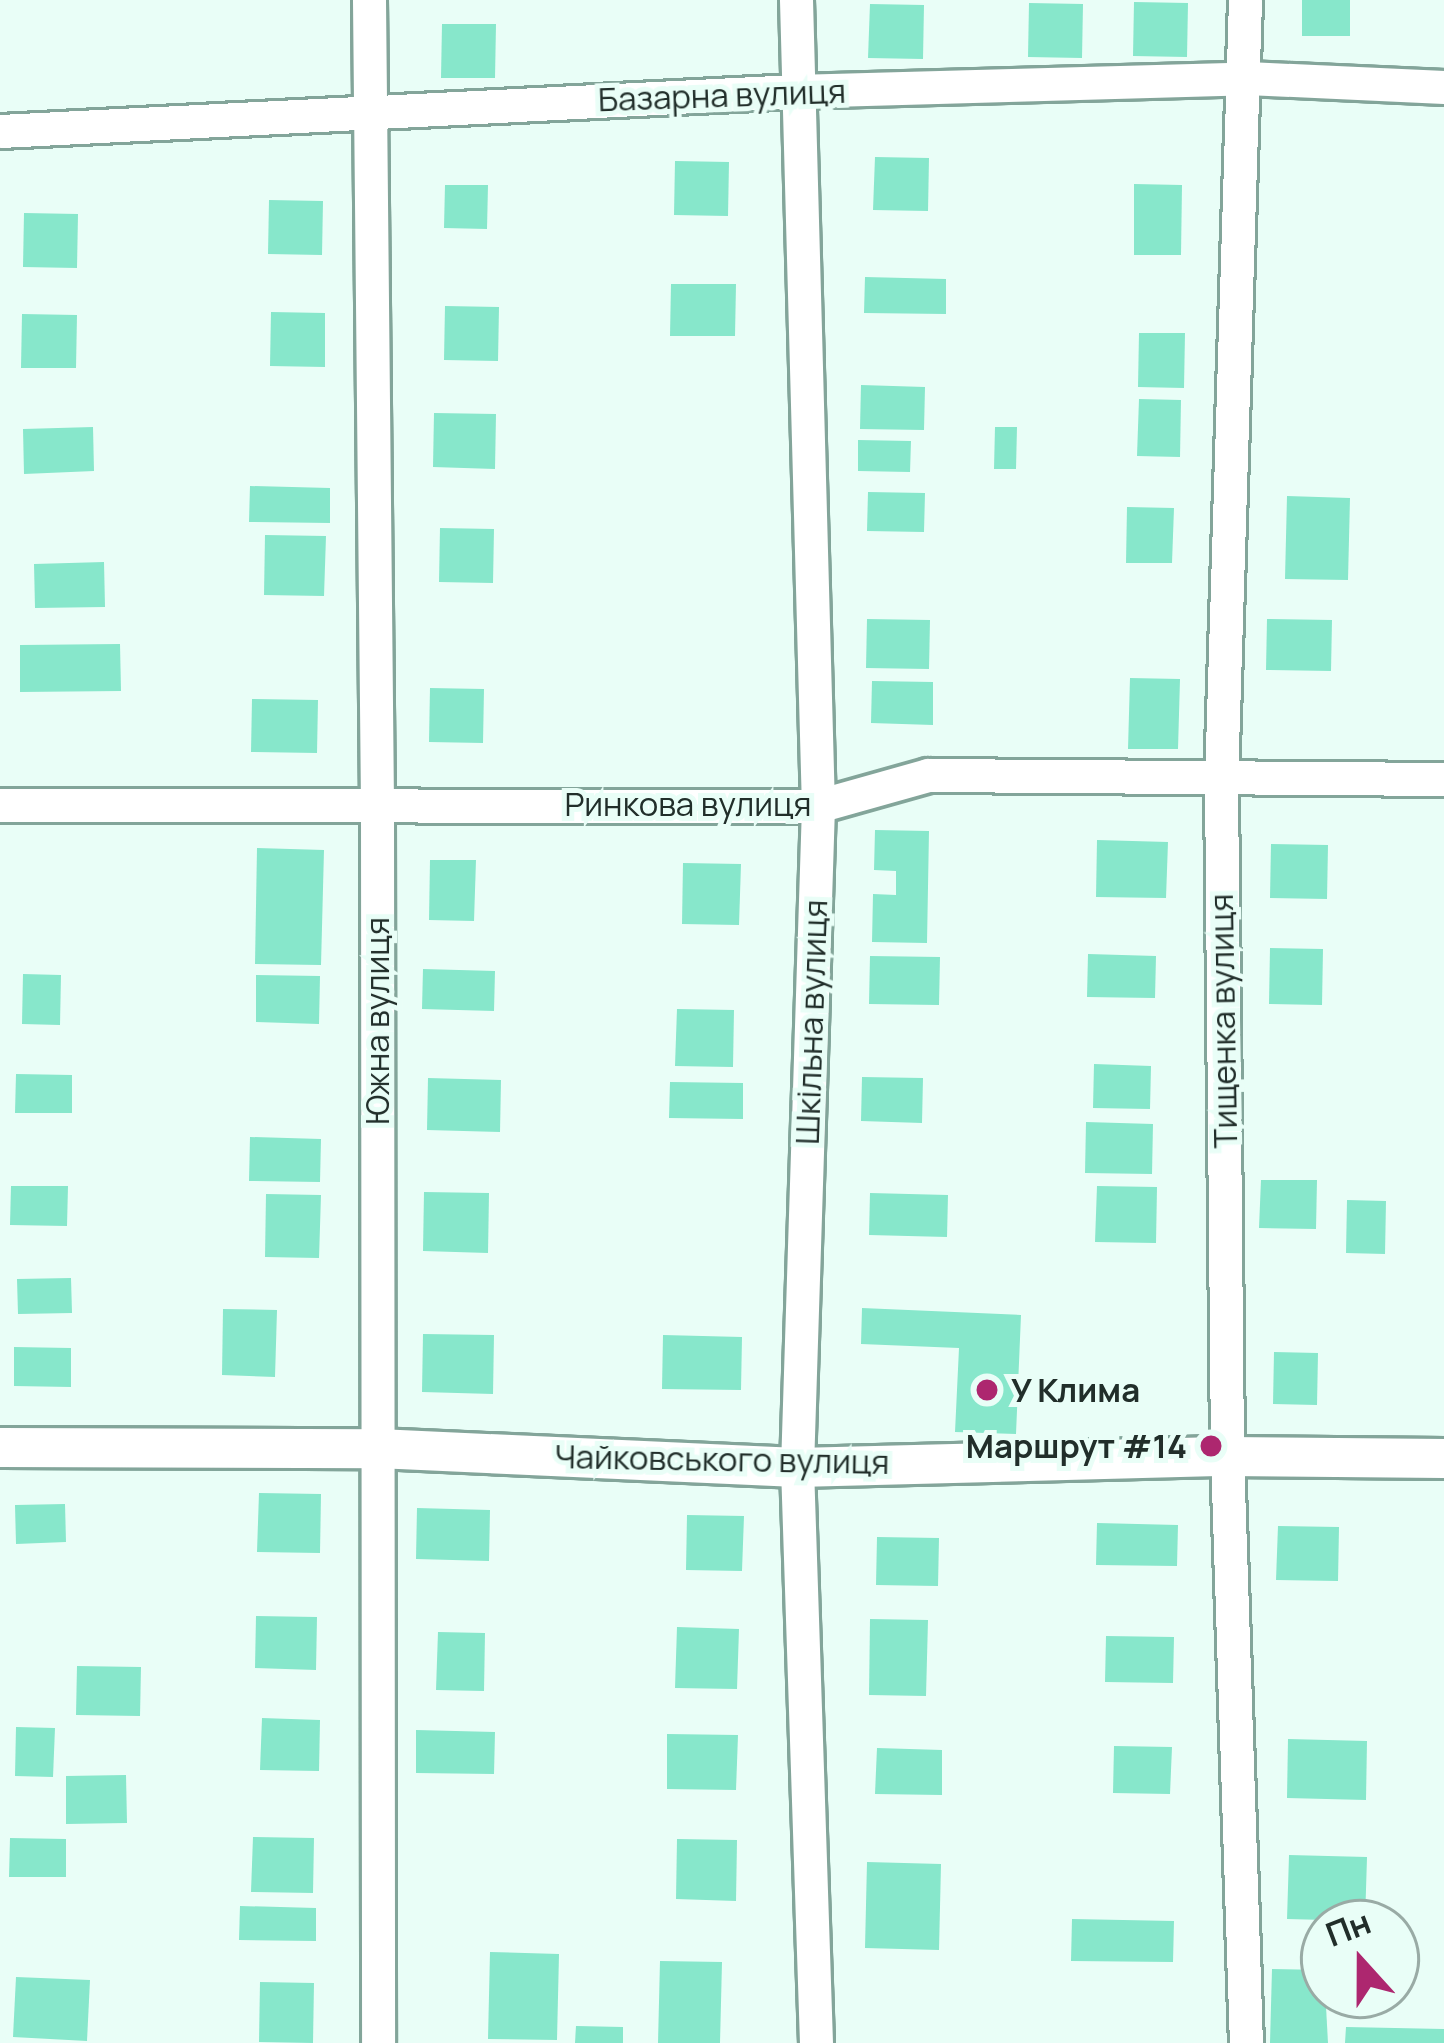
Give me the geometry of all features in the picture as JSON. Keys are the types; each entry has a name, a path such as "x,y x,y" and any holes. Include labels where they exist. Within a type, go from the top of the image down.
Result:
{"street":[{"name":"Южна вулиця","path":"369,0 377,804 378,2043"},
{"name":"Шкільна вулиця","path":"796,0 818,806 797,1467 816,2043"},
{"name":"Тищенка вулиця","path":"1245,0 1247,78 1221,779 1227,1456 1246,2043"},
{"name":"Базарна вулиця","path":"0,131 795,91 1247,78 1444,87"},
{"name":"Ринкова вулиця","path":"0,806 818,806 928,775 1444,779"},
{"name":"Чайковського вулиця","path":"0,1447 377,1448 797,1467 1227,1456 1444,1458"}],"building":[{"path":"1302,0 1350,0 1350,36 1302,36"},
{"path":"1134,2 1188,3 1187,57 1133,56"},
{"path":"1029,3 1083,4 1082,58 1028,57"},
{"path":"870,4 924,5 923,59 868,58"},
{"path":"442,24 496,24 495,78 441,78"},
{"path":"875,157 929,158 928,211 873,210"},
{"path":"675,161 729,162 728,216 674,215"},
{"path":"1134,184 1182,185 1181,255 1134,255"},
{"path":"445,185 488,185 487,229 444,228"},
{"path":"269,200 323,201 322,255 268,254"},
{"path":"24,213 78,214 77,268 23,267"},
{"path":"865,277 946,279 946,314 864,313"},
{"path":"671,284 736,284 735,336 670,336"},
{"path":"445,306 499,307 498,361 444,360"},
{"path":"271,312 325,313 325,367 270,366"},
{"path":"22,314 77,315 76,368 21,368"},
{"path":"1139,333 1185,333 1184,388 1138,387"},
{"path":"861,385 925,387 924,430 860,429"},
{"path":"1139,399 1181,400 1180,457 1137,456"},
{"path":"434,413 496,414 495,469 433,467"},
{"path":"93,427 94,471 24,474 23,429"},
{"path":"995,427 1017,427 1016,469 994,469"},
{"path":"858,440 911,441 910,472 858,471"},
{"path":"250,486 330,488 330,523 249,522"},
{"path":"868,492 925,493 924,532 867,531"},
{"path":"1287,496 1350,498 1348,580 1285,579"},
{"path":"1127,507 1174,508 1172,563 1126,563"},
{"path":"440,528 494,529 493,583 439,582"},
{"path":"265,535 326,536 324,596 264,595"},
{"path":"104,562 105,607 35,608 34,564"},
{"path":"867,619 930,620 929,669 866,668"},
{"path":"1267,619 1332,620 1331,671 1266,670"},
{"path":"120,644 121,691 20,692 20,645"},
{"path":"1130,678 1180,679 1178,749 1128,749"},
{"path":"872,681 933,682 933,725 871,723"},
{"path":"430,688 484,689 483,743 429,742"},
{"path":"252,699 318,700 317,753 251,752"},
{"path":"875,830 929,831 927,943 872,942 873,894 896,895 896,871 874,870"},
{"path":"1097,840 1168,842 1166,898 1096,897"},
{"path":"1271,844 1328,845 1327,899 1270,898"},
{"path":"257,848 324,850 321,965 255,964"},
{"path":"430,860 476,860 474,921 429,920"},
{"path":"683,863 741,864 739,925 682,924"},
{"path":"1270,948 1323,949 1322,1005 1269,1004"},
{"path":"1088,954 1156,956 1155,998 1087,997"},
{"path":"870,956 940,957 939,1005 869,1004"},
{"path":"423,969 495,971 494,1011 422,1009"},
{"path":"23,974 61,975 60,1025 22,1024"},
{"path":"256,975 320,976 319,1024 256,1022"},
{"path":"677,1009 734,1010 733,1067 675,1066"},
{"path":"1094,1064 1151,1066 1150,1109 1093,1108"},
{"path":"16,1074 72,1075 72,1113 15,1113"},
{"path":"862,1077 923,1078 922,1123 861,1121"},
{"path":"428,1078 501,1080 500,1132 427,1130"},
{"path":"670,1082 743,1083 743,1119 669,1118"},
{"path":"1086,1122 1153,1124 1152,1174 1085,1173"},
{"path":"250,1137 321,1139 320,1182 249,1181"},
{"path":"1261,1180 1317,1180 1316,1229 1259,1228"},
{"path":"11,1186 68,1186 67,1226 10,1225"},
{"path":"1097,1186 1157,1187 1156,1243 1095,1242"},
{"path":"424,1192 489,1193 488,1253 423,1251"},
{"path":"870,1193 948,1195 947,1237 869,1235"},
{"path":"266,1194 321,1195 319,1258 265,1257"},
{"path":"1347,1200 1386,1201 1385,1254 1346,1253"},
{"path":"71,1278 72,1313 18,1314 17,1279"},
{"name":"У Клима","path":"862,1308 1021,1315 1016,1434 955,1432 959,1348 861,1344"},
{"path":"223,1309 277,1310 275,1377 222,1375"},
{"path":"423,1334 494,1335 493,1394 422,1392"},
{"path":"663,1335 742,1337 741,1390 662,1389"},
{"path":"14,1347 71,1348 71,1387 14,1386"},
{"path":"1274,1352 1318,1353 1317,1405 1273,1404"},
{"path":"259,1493 321,1494 320,1553 257,1552"},
{"path":"65,1504 66,1542 16,1544 15,1505"},
{"path":"417,1508 490,1510 489,1561 416,1559"},
{"path":"687,1515 744,1516 742,1571 686,1570"},
{"path":"1097,1523 1178,1525 1177,1566 1096,1565"},
{"path":"1278,1526 1339,1527 1338,1581 1276,1580"},
{"path":"877,1537 939,1538 938,1586 876,1585"},
{"path":"256,1616 317,1617 316,1670 255,1668"},
{"path":"870,1619 928,1620 926,1696 869,1695"},
{"path":"677,1627 739,1629 737,1689 675,1688"},
{"path":"438,1632 485,1633 484,1691 436,1690"},
{"path":"1106,1636 1174,1637 1173,1683 1105,1682"},
{"path":"77,1666 141,1667 140,1716 76,1715"},
{"path":"262,1718 320,1720 319,1771 260,1770"},
{"path":"16,1727 55,1728 53,1777 15,1776"},
{"path":"416,1730 495,1732 494,1774 416,1773"},
{"path":"667,1734 738,1735 736,1790 667,1789"},
{"path":"1288,1739 1367,1741 1366,1800 1287,1798"},
{"path":"1114,1746 1172,1747 1170,1794 1113,1793"},
{"path":"877,1748 942,1750 942,1795 875,1794"},
{"path":"126,1775 127,1823 66,1824 66,1776"},
{"path":"253,1837 314,1838 313,1893 251,1892"},
{"path":"10,1838 66,1839 66,1877 9,1877"},
{"path":"677,1839 737,1840 736,1901 676,1899"},
{"path":"1289,1855 1367,1857 1366,1899 1300,1899 1300,1919 1287,1919"},
{"path":"867,1862 941,1864 939,1950 865,1948"},
{"path":"240,1906 316,1908 316,1941 239,1940"},
{"path":"1072,1919 1174,1921 1173,1962 1071,1961"},
{"path":"490,1952 559,1954 557,2040 488,2039"},
{"path":"660,1961 722,1962 720,2043 658,2043"},
{"path":"1272,1969 1300,1970 1300,2019 1327,2019 1328,2043 1270,2043"},
{"path":"16,1977 90,1980 87,2041 13,2037"},
{"path":"260,1982 314,1983 313,2043 259,2042"},
{"path":"576,2026 623,2027 623,2043 575,2043"},
{"path":"1346,2027 1444,2029 1444,2043 1345,2043"}],"place":[{"name":"У Клима","path":"987,1390"},
{"name":"Маршрут #14","path":"1211,1446"}]}
